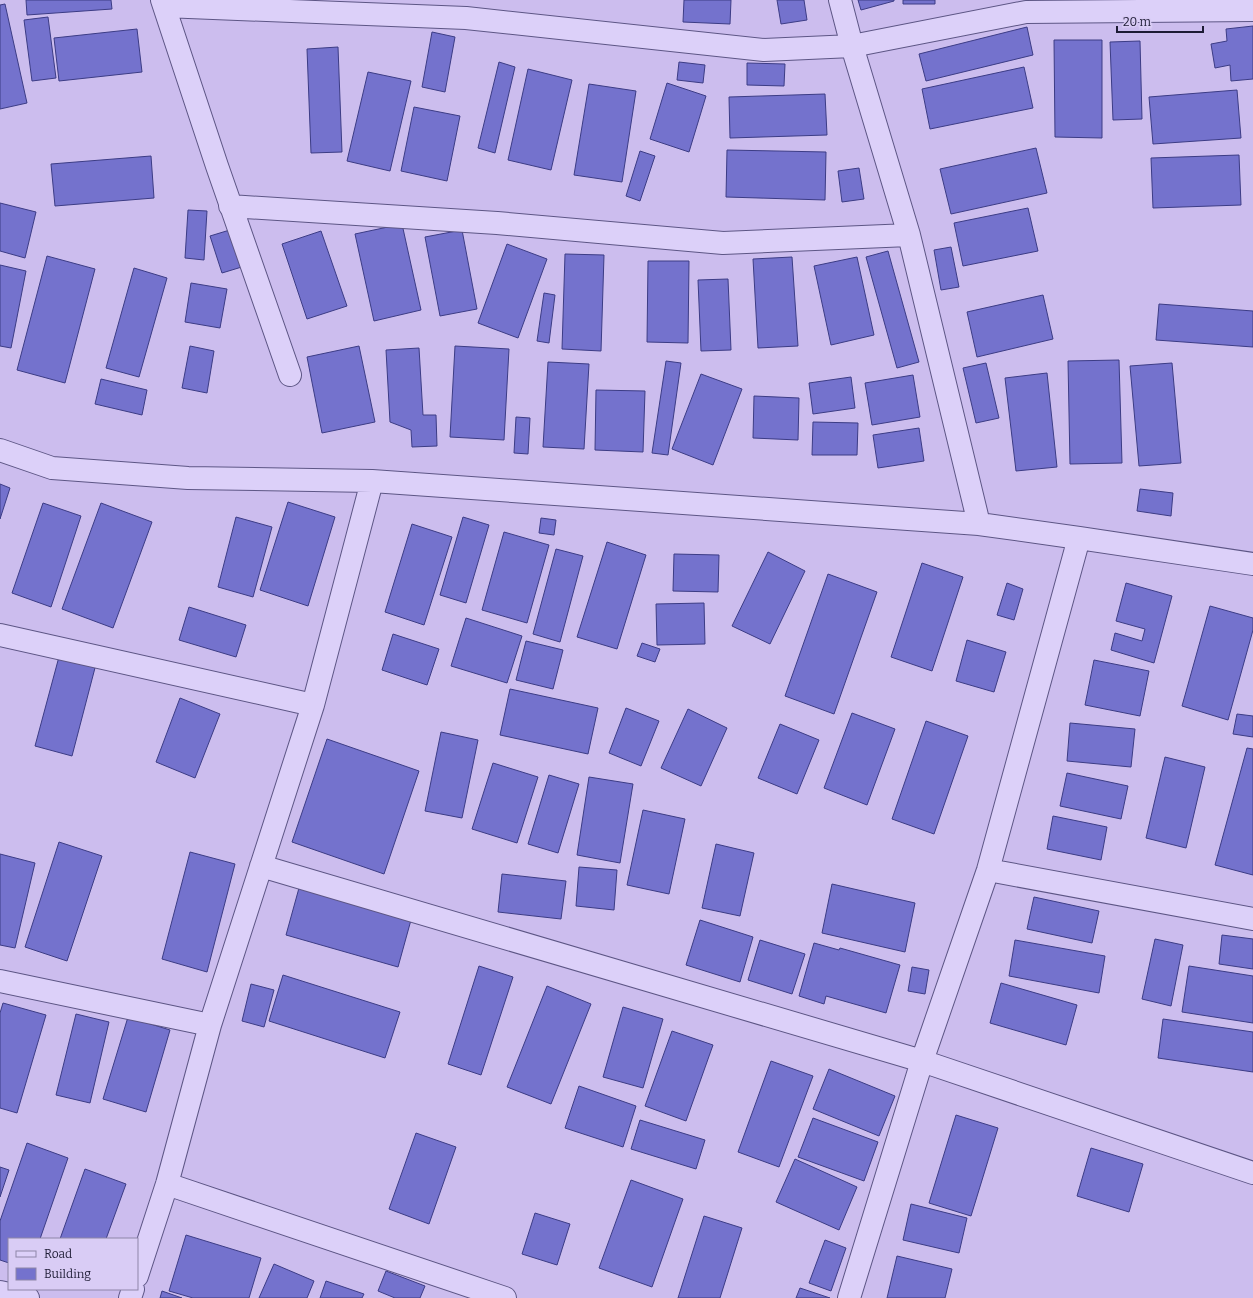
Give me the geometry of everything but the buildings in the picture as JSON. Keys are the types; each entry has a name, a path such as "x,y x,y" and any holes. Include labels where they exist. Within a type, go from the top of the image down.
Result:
{"street":[{"path":"840,0 852,46 909,234 979,524"},
{"path":"290,375 230,206 163,3 463,9 764,50 852,46 1026,12 1253,10"},
{"path":"230,206 497,223 724,243 909,234"},
{"path":"0,450 52,468 188,478 372,481 979,524 1253,564"},
{"path":"138,1273 167,1184 210,1025 313,705 372,481"},
{"path":"849,1298 922,1061 988,870 1079,538"},
{"path":"0,635 313,705"},
{"path":"261,866 922,1061 1253,1173"},
{"path":"988,870 1253,919"},
{"path":"0,981 210,1025"},
{"path":"167,1184 505,1298"},
{"path":"0,1292 28,1298"}]}
